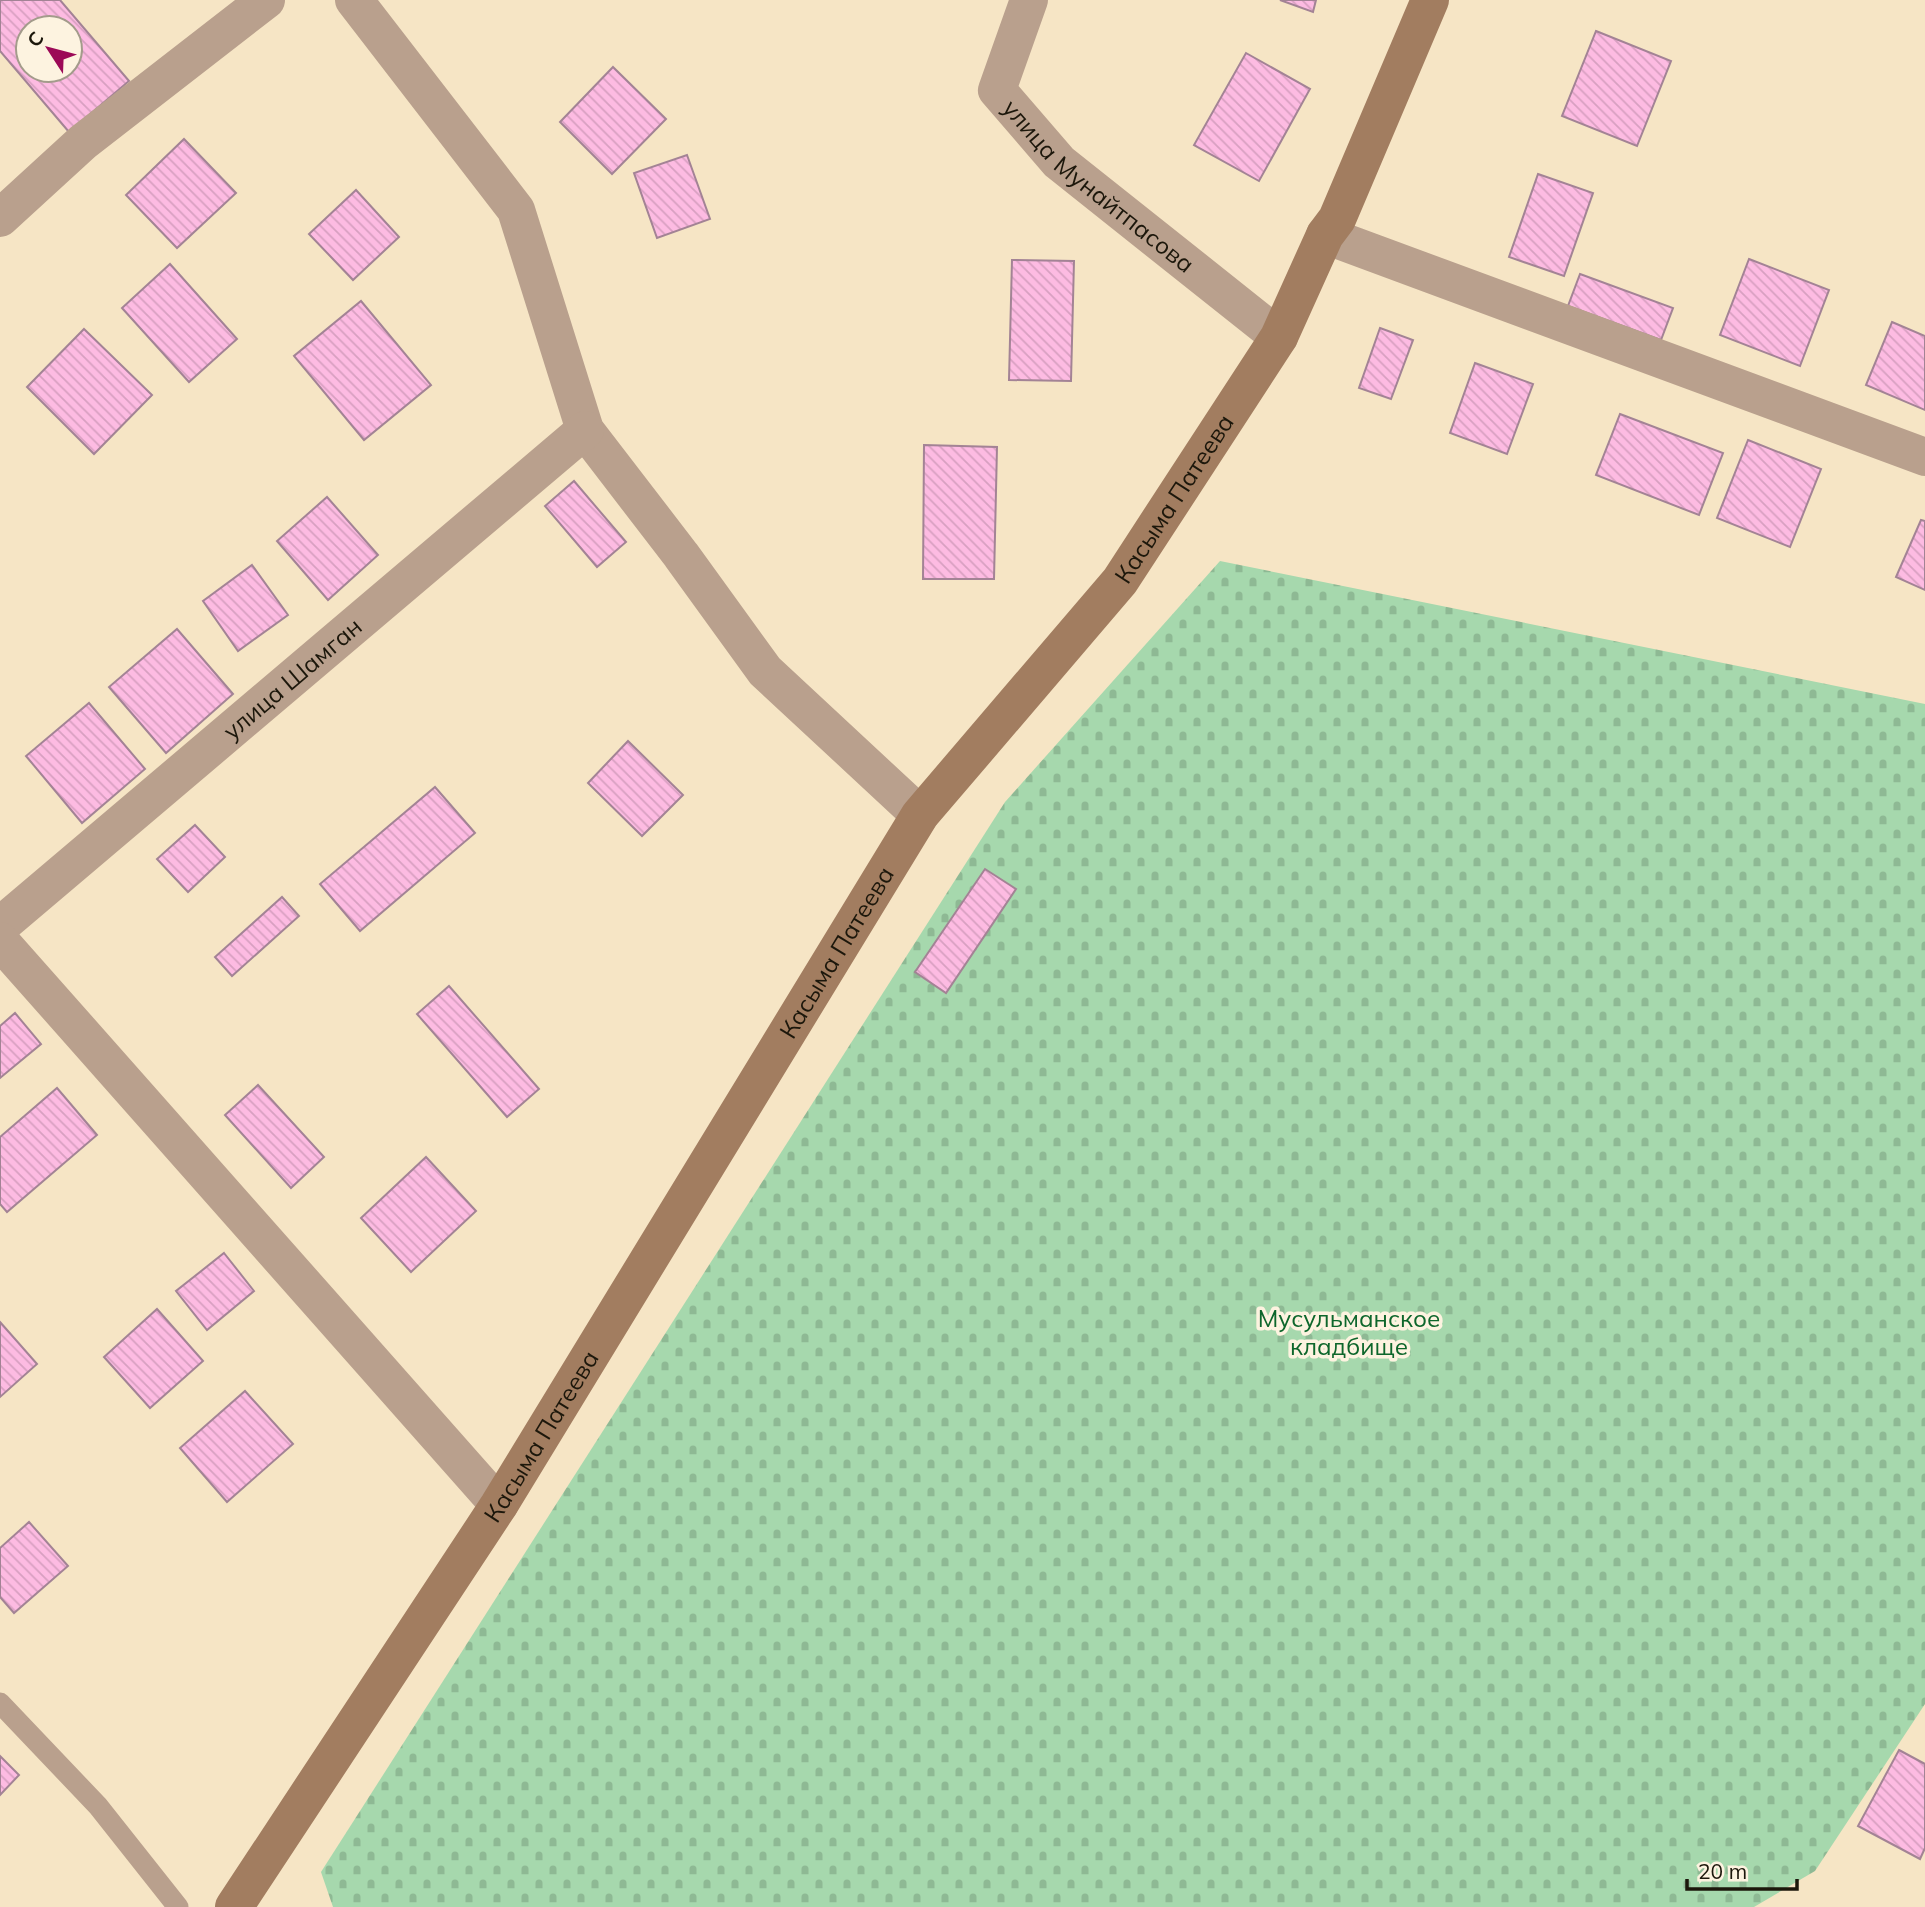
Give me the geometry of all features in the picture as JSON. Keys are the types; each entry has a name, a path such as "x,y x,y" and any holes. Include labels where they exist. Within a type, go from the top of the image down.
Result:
{"main road":[{"name":"Касыма Патеева","path":"234,1907 499,1505 920,815 1120,581 1279,337 1325,235 1337,219 1430,0"}],"street":[{"path":"0,218 83,142 266,0"},
{"path":"354,0 516,211 584,430 681,555 765,671 920,815"},
{"name":"улица Мунайтпасова","path":"1029,0 997,90 1059,162 1279,337"},
{"path":"1325,235 1925,457"},
{"name":"улица Шамган","path":"0,926 584,430"},
{"path":"0,941 499,1505"}],"lane":[{"path":"0,1703 98,1806 178,1907"}],"green space":[{"name":"Мусульманское кладбище","path":"1220,561 1925,704 1925,1704 1815,1871 1754,1907 333,1907 321,1872 1005,802"}],"building":[{"path":"0,0 60,0 72,14 14,14 14,67 0,51"},
{"path":"1280,0 1316,0 1313,12"},
{"path":"84,28 129,81 69,132 28,84 84,84"},
{"path":"1596,31 1671,61 1637,146 1562,116"},
{"path":"1246,53 1310,89 1259,181 1194,145"},
{"path":"613,67 666,119 612,174 560,122"},
{"path":"184,139 236,193 177,248 126,195"},
{"path":"687,155 710,219 657,238 634,173"},
{"path":"1538,174 1593,193 1564,276 1509,257"},
{"path":"356,190 399,237 353,280 309,234"},
{"path":"1749,259 1829,290 1800,366 1720,335"},
{"path":"1012,260 1074,261 1071,381 1009,380"},
{"path":"170,264 237,339 189,382 122,308"},
{"path":"1580,274 1673,308 1661,340 1568,306"},
{"path":"361,301 431,385 364,440 294,356"},
{"path":"1892,322 1925,336 1925,410 1866,385"},
{"path":"1380,328 1413,340 1391,399 1359,388"},
{"path":"84,329 152,395 94,454 27,387"},
{"path":"1475,363 1533,384 1507,454 1450,433"},
{"path":"1620,414 1723,453 1699,515 1596,475"},
{"path":"1748,440 1821,469 1790,547 1717,518"},
{"path":"924,445 997,447 994,579 923,579"},
{"path":"574,481 626,542 597,567 545,506"},
{"path":"327,497 378,555 328,600 277,541"},
{"path":"1921,520 1925,521 1925,590 1896,577"},
{"path":"252,565 288,615 238,651 203,601"},
{"path":"177,629 233,694 166,753 109,687"},
{"path":"89,703 145,769 82,823 26,756"},
{"path":"628,741 683,795 642,836 588,783"},
{"path":"435,787 475,833 360,931 320,884"},
{"path":"195,825 225,857 188,892 157,859"},
{"path":"985,869 1016,889 946,993 915,972"},
{"path":"282,897 299,916 232,976 215,957"},
{"path":"449,986 539,1089 507,1117 417,1014"},
{"path":"15,1013 41,1044 0,1078 0,1026"},
{"path":"258,1085 324,1157 291,1188 225,1115"},
{"path":"57,1088 97,1135 7,1212 0,1204 0,1137"},
{"path":"426,1157 476,1211 411,1272 361,1218"},
{"path":"224,1253 254,1291 207,1330 176,1291"},
{"path":"157,1309 203,1361 150,1408 104,1357"},
{"path":"0,1322 37,1364 0,1397"},
{"path":"245,1391 293,1444 227,1502 180,1448"},
{"path":"29,1522 68,1566 14,1613 0,1597 0,1548"},
{"path":"1899,1750 1925,1764 1925,1848 1920,1859 1858,1826"},
{"path":"0,1756 19,1775 0,1795"}]}
